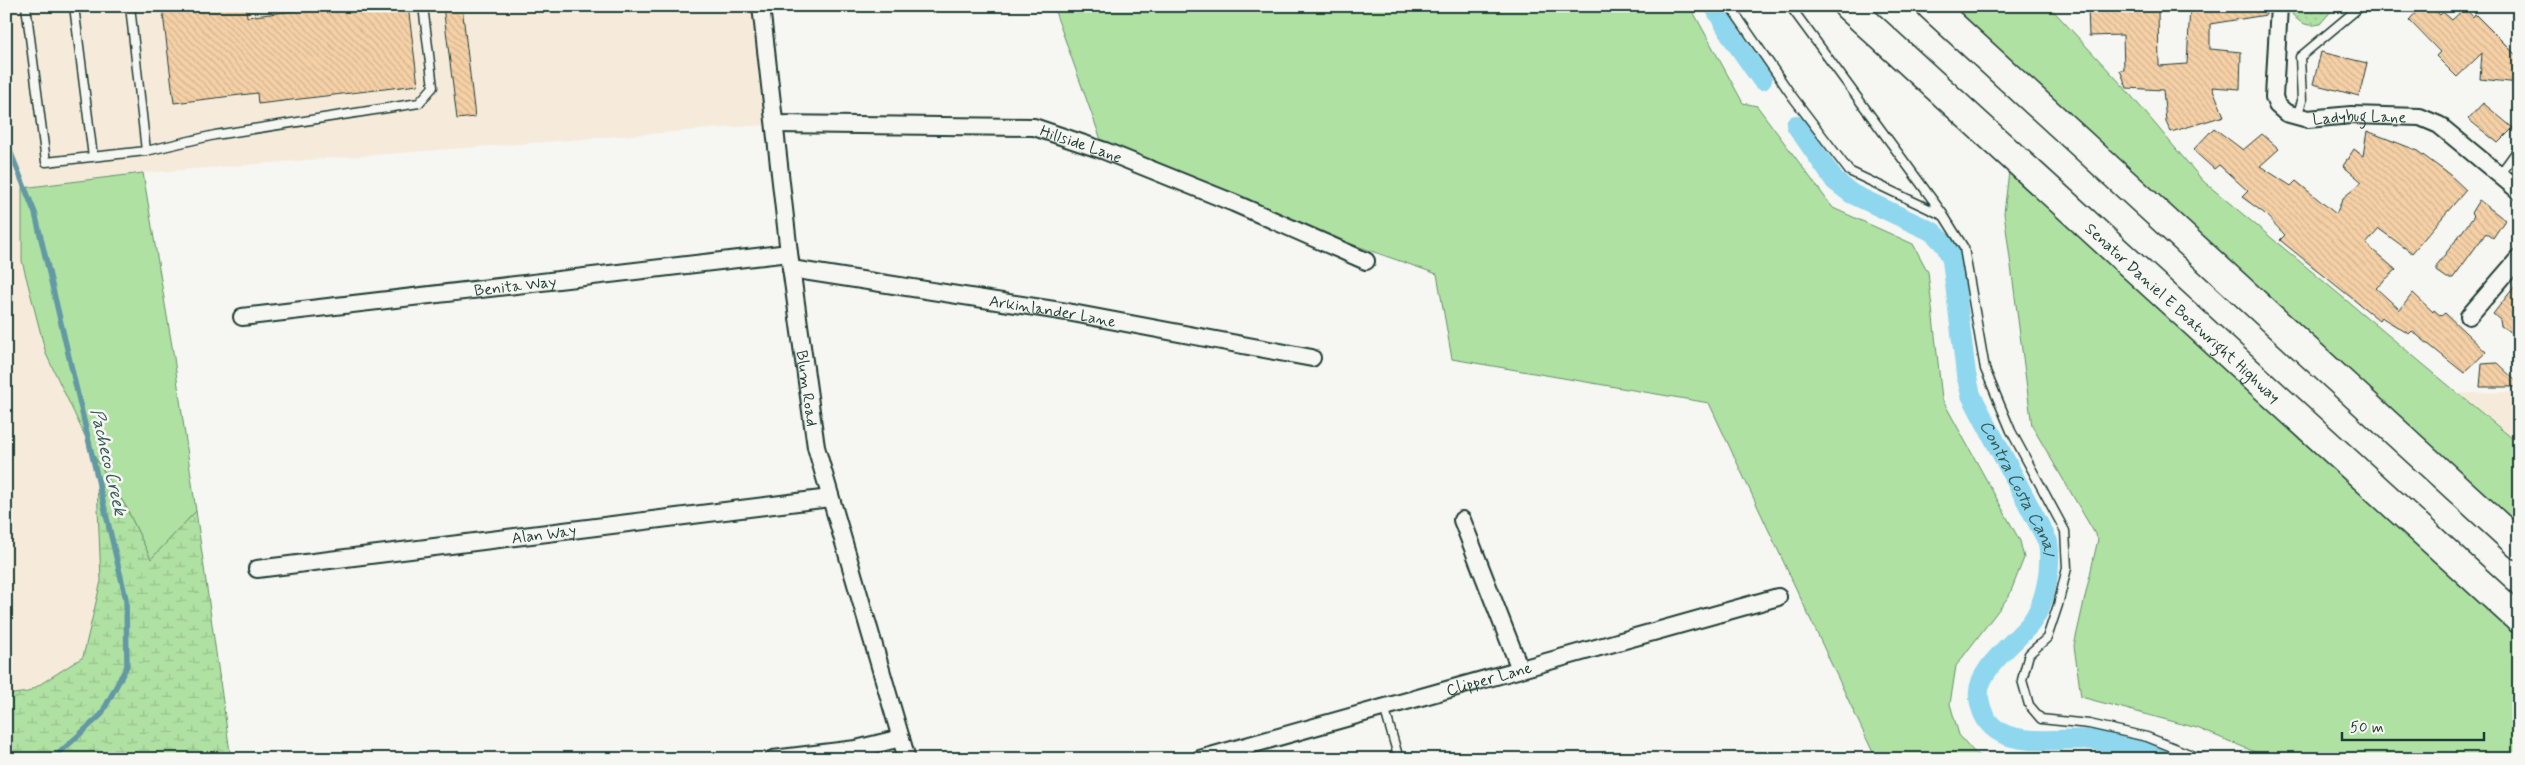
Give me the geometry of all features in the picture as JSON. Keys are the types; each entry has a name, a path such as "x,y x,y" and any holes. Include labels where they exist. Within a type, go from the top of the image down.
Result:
{"highway":[{"name":"Senator Daniel E Boatwright Highway","path":"1848,6 2519,618"},
{"path":"1931,6 2519,545"}],"street":[{"name":"Blum Road","path":"761,6 790,261 807,396 816,447 907,759"},
{"name":"Ladybug Lane","path":"2279,6 2274,97 2277,105 2286,113 2308,119 2351,115 2420,117 2439,125 2519,191"},
{"name":"Hillside Lane","path":"774,124 1034,127 1105,151 1225,199 1366,261"},
{"path":"2469,316 2519,258"},
{"name":"Benita Way","path":"242,318 790,261"},
{"name":"Arkinlander Lane","path":"790,261 1312,358"},
{"name":"Alan Way","path":"257,569 830,498"},
{"path":"1462,520 1520,669"},
{"name":"Clipper Lane","path":"1200,759 1778,597"},
{"path":"773,759 856,749 901,738"}],"lane":[{"path":"26,6 46,162 146,151 216,135 419,103 433,87 423,6"},
{"path":"74,6 93,157"},
{"path":"130,6 146,151"},
{"path":"1730,6 1792,96 1849,171 1944,216"},
{"path":"1790,6 1944,216 1964,248 1985,369 2011,431 2065,531 2068,568 2058,604 2047,638 2029,654 2022,680 2028,705 2041,719 2089,724 2147,737 2202,759"},
{"path":"2297,116 2302,101 2300,57 2361,6"},
{"path":"2500,174 2519,148"},
{"path":"1384,707 1399,759"}],"shaded area":[{"path":"6,6 761,6 775,124 143,173 22,188 46,354 96,459 101,581 83,658 28,692 6,695"},
{"path":"2519,392 2519,444 2459,393"}],"green space":[{"path":"1053,6 1690,6 1743,103 1757,106 1833,208 1913,244 1928,272 1942,399 2020,541 2024,558 2009,596 1956,666 1950,704 1959,735 1975,753 1984,759 1876,759 1709,403 1452,359 1437,274 1234,203 1105,151"},
{"path":"1931,6 2049,6 2123,86 2203,181 2519,444 2519,545"},
{"path":"2296,6 2330,6 2332,10 2320,24 2308,25 2298,20 2292,14"},
{"path":"2011,155 2519,617 2519,759 2272,759 2197,728 2081,697 2074,646 2098,539 2032,426 2004,213"},
{"path":"143,173 174,358 196,511 151,560 126,507 96,459 46,354 22,261 22,188"},
{"path":"96,459 126,507 151,559 196,511 231,759 6,759 6,695 28,692 83,657 101,581"}],"building":[{"path":"162,6 246,6 247,17 331,6 408,6 418,85 258,104 257,93 174,103"},
{"path":"443,6 462,6 475,117 457,119"},
{"path":"2088,6 2154,6 2155,11 2158,10 2159,66 2187,64 2190,6 2265,6 2266,15 2210,24 2210,49 2241,52 2240,89 2212,87 2224,116 2171,132 2166,121 2163,90 2127,88 2120,70 2124,70 2123,35 2089,36"},
{"path":"2422,6 2431,6 2440,15 2443,12 2452,20 2465,8 2473,17 2475,14 2515,54 2519,55 2519,83 2480,79 2482,53 2457,77 2436,56 2440,52 2409,20"},
{"path":"2321,52 2367,63 2359,96 2313,84"},
{"path":"2483,103 2513,128 2498,143 2468,119"},
{"path":"2214,128 2243,150 2262,134 2279,149 2260,166 2291,186 2296,181 2336,214 2343,198 2362,182 2343,166 2354,149 2363,156 2367,131 2416,150 2450,175 2466,190 2412,253 2379,229 2366,244 2396,270 2376,288 2400,310 2413,293 2433,312 2434,310 2441,316 2445,313 2486,352 2464,373 2412,331 2409,334 2381,317 2379,320 2280,240 2285,235 2264,213 2242,197 2248,191 2219,165 2214,169 2193,150"},
{"path":"2479,200 2505,220 2493,238 2486,233 2453,278 2447,278 2437,271 2437,265 2474,216 2471,213"},
{"path":"2519,281 2519,323 2511,332 2501,326 2500,320 2493,314"},
{"path":"2497,363 2519,384 2519,387 2480,387 2482,364"}],"waterway":[{"name":"Contra Costa Canal","path":"1714,6 1732,37 1762,80"},
{"name":"Contra Costa Canal","path":"1796,125 1835,181 1852,194 1933,232 1946,246 1952,260 1966,374 1971,395 2048,542 2047,584 2041,605 2031,623 1989,667 1979,688 1979,698 1985,716 1995,728 2008,736 2042,740 2078,739 2103,741 2167,759"},
{"name":"Pacheco Creek","path":"6,141 35,213 126,599 127,666 101,715 57,755 40,759"}]}
